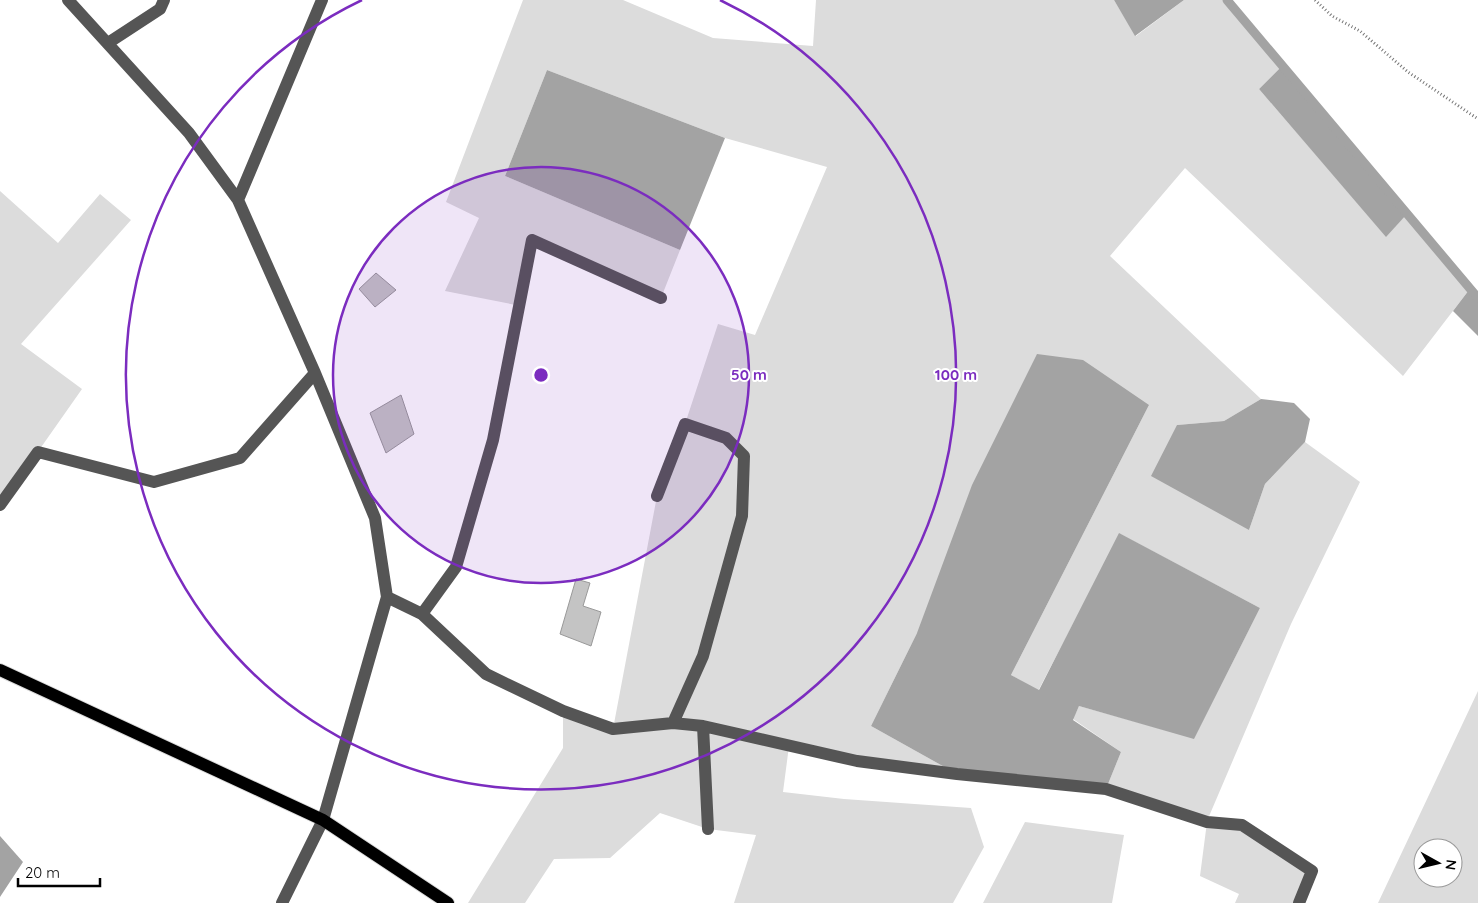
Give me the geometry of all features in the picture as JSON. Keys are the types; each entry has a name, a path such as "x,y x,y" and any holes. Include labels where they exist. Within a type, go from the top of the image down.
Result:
{"main road":[{"path":"0,670 322,820 448,903"}],"street":[{"path":"68,0 189,133 238,200 315,373 375,518 387,597 322,820 282,903"},
{"path":"108,43 160,9 164,0"},
{"path":"238,200 322,0"},
{"path":"422,614 456,566 494,440 532,240 662,298"},
{"path":"0,504 38,452 154,482 240,458 315,373"},
{"path":"657,496 685,424 726,438 744,456 742,516 703,656 673,723"},
{"path":"387,597 422,614 486,674 564,711 613,729 673,723 703,726 857,761 957,774 1106,789 1207,822 1242,825 1312,871 1299,903"},
{"path":"703,726 708,829"}],"path":[{"path":"1315,0 1332,16 1360,31 1408,72 1478,119"}],"shaded area":[{"path":"523,0 623,0 713,38 813,46 816,0 1114,0 1136,36 1184,0 1227,0 1282,66 1259,89 1386,236 1407,214 1469,290 1403,376 1185,168 1110,256 1261,399 1224,421 1177,425 1249,530 1265,484 1305,442 1360,482 1291,624 1207,821 1242,825 1312,871 1299,903 1235,903 1239,894 1200,876 1207,822 1106,789 1121,752 1073,719 1079,706 1194,738 1260,608 1120,534 1038,691 1011,675 1149,405 917,633 871,726 957,774 789,746 783,792 844,799 971,808 984,847 953,903 734,903 756,835 708,829 660,813 610,858 554,859 525,903 468,903 563,748 563,711 613,729 657,496 685,424 718,324 755,335 827,167 725,138 547,70 505,176 680,250 661,298 532,240 521,306 445,291 479,218 446,202"},
{"path":"1114,0 1184,0 1135,36"},
{"path":"1282,66 1407,214 1386,237 1259,89"},
{"path":"547,70 725,138 680,250 505,176"},
{"path":"0,191 58,243 100,194 131,220 21,344 82,389 4,500 0,496"},
{"path":"1469,290 1478,298 1478,336 1453,311"},
{"path":"1037,354 1083,360 1149,405 1011,675 1039,690 1119,533 1260,608 1194,739 1079,706 1073,720 1121,752 1106,789 957,774 871,726 917,633 972,485"},
{"path":"1261,399 1294,403 1310,419 1305,442 1265,484 1249,530 1151,476 1177,425 1224,421"},
{"path":"1478,691 1478,903 1378,903"},
{"path":"1025,822 1124,835 1112,903 983,903"},
{"path":"0,836 23,862 0,897"}],"building":[{"path":"376,273 396,290 375,307 359,289"},
{"path":"401,395 414,434 386,453 370,413"},
{"path":"576,579 590,583 583,606 601,612 591,646 560,634"}],"waterway":[{"path":"1227,0 1478,298"}]}
